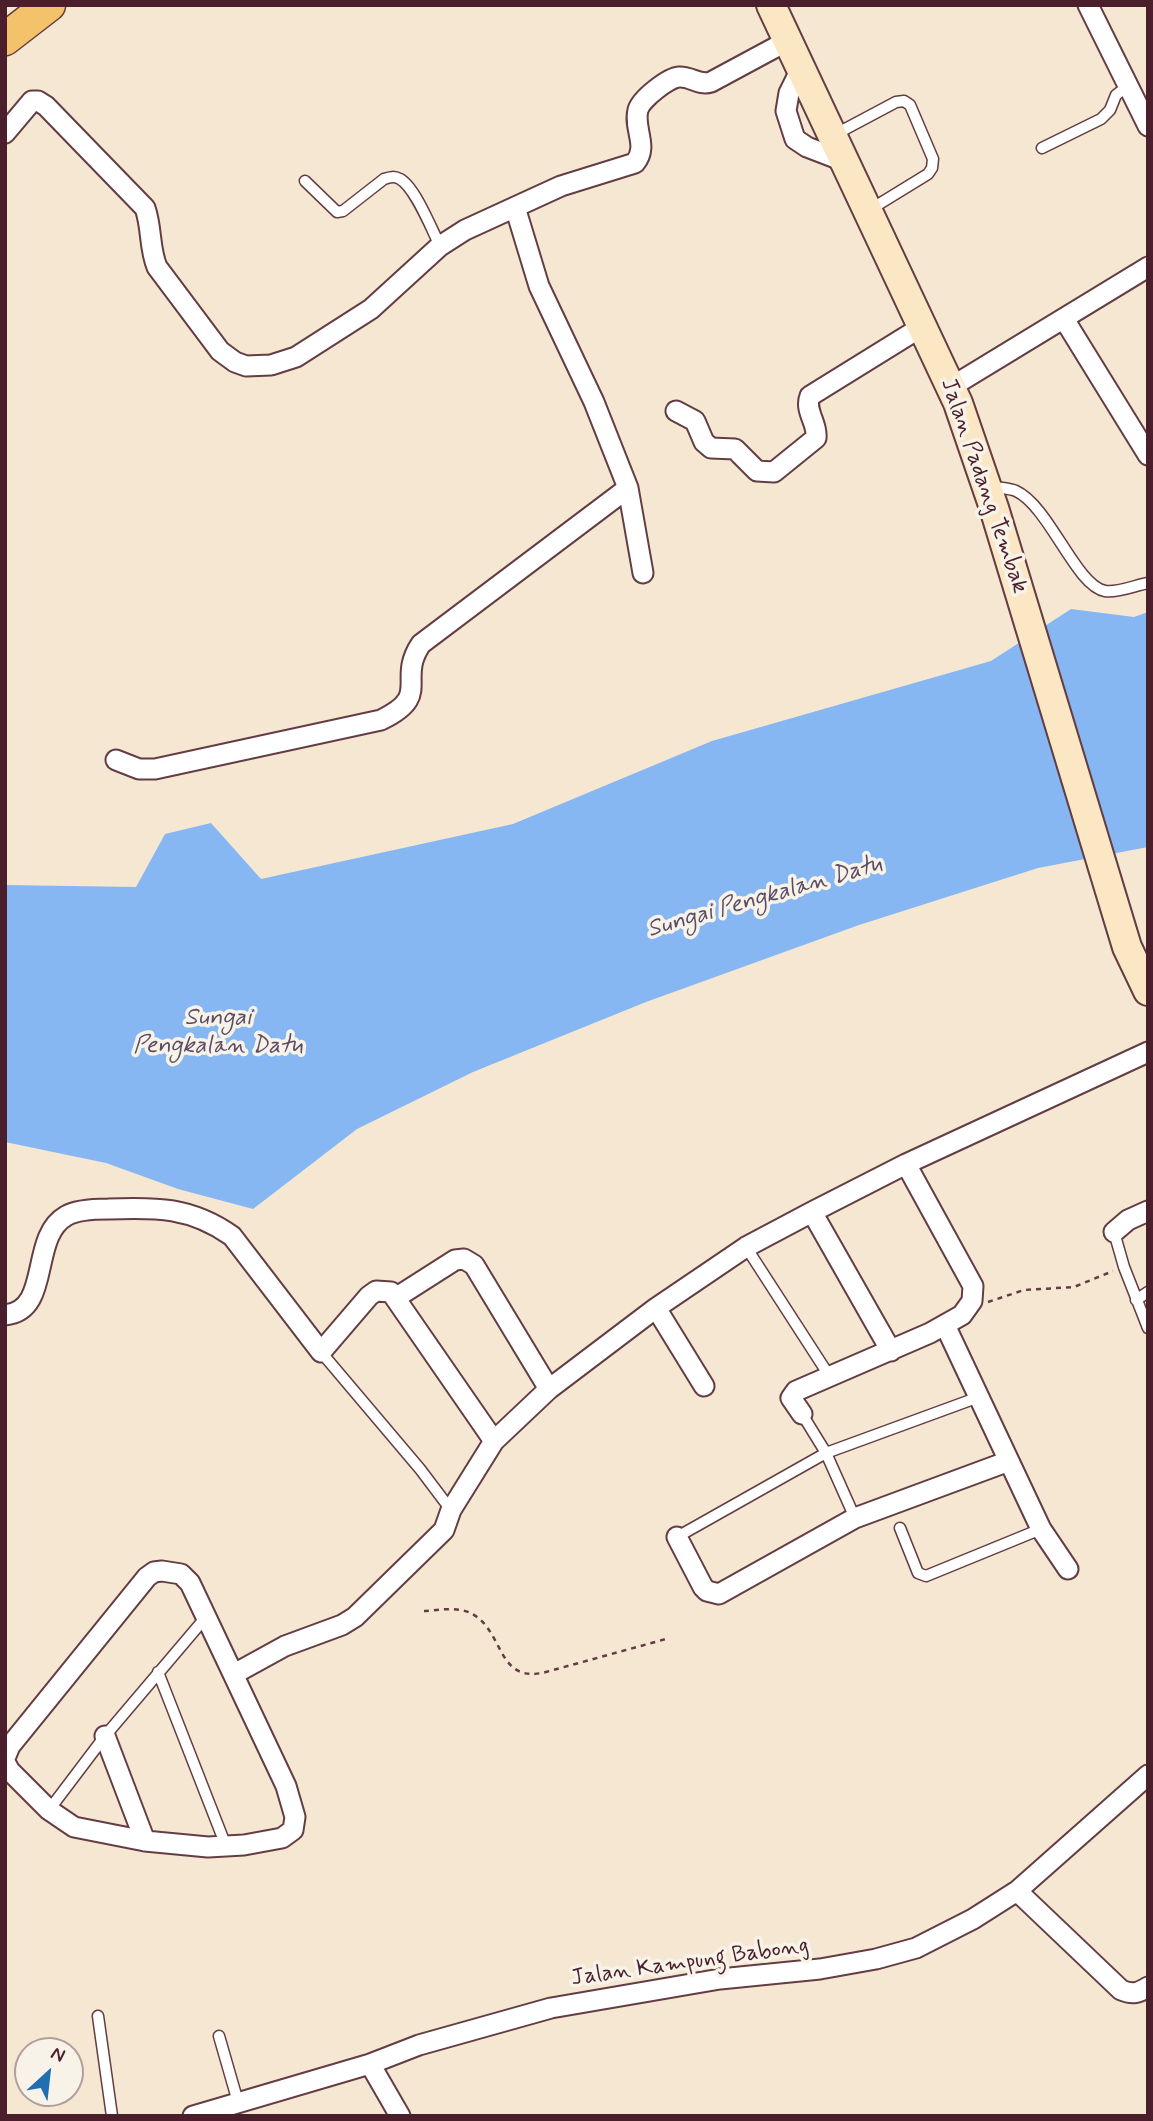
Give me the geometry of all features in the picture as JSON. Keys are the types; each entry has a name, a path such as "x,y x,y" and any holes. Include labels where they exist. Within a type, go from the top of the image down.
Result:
{"main road":[{"path":"9,28 49,5"},
{"name":"Jalan Padang Tembak","path":"771,5 951,387 990,497 1127,947 1148,991"}],"street":[{"path":"1088,5 1148,126"},
{"path":"5,133 32,101 46,106 145,208 152,254 157,267 220,351 246,366 271,365 296,357 371,309 440,246 465,230 561,186 635,163 642,150 637,114 639,108 650,93 675,77 681,76 701,83 711,82 789,40"},
{"path":"802,67 789,93 786,111 795,139 807,148 846,162"},
{"path":"515,207 539,286 594,402 628,488 643,573"},
{"path":"951,387 1148,267"},
{"path":"1064,319 1148,455"},
{"path":"676,411 695,421 704,442 711,448 734,449 757,471 775,472 816,438 816,428 807,404 810,396 923,326"},
{"path":"116,760 139,769 155,769 381,720 395,713 408,703 412,691 411,664 421,644 628,488"},
{"path":"234,1674 285,1646 342,1625 355,1617 444,1530 451,1510 494,1441 549,1389 656,1308 746,1247 812,1212 906,1164 1148,1052"},
{"path":"802,1414 793,1402 792,1394 945,1325 962,1315 972,1301 973,1286 906,1164"},
{"path":"5,1315 15,1314 28,1306 36,1288 41,1258 53,1229 66,1216 97,1209 157,1207 176,1210 220,1227 232,1236 321,1352 376,1291 391,1292 494,1441"},
{"path":"1114,1232 1128,1220 1148,1211"},
{"path":"812,1212 891,1350"},
{"path":"397,1297 455,1260 464,1259 474,1265 549,1389"},
{"path":"656,1308 704,1386"},
{"path":"945,1325 1041,1529 1068,1569"},
{"path":"677,1537 703,1587 719,1594 855,1518 1009,1461"},
{"path":"162,1571 184,1576 206,1617 286,1786 296,1824 293,1830 282,1838 226,1846 145,1841 74,1827 49,1810 10,1771 5,1760 10,1746 150,1574 162,1571"},
{"path":"105,1736 145,1841"},
{"name":"Jalan Kampung Babong","path":"193,2116 370,2064 419,2045 551,2008 720,1979 820,1969 876,1959 916,1948 973,1919 1017,1891 1148,1775"},
{"path":"1017,1891 1121,1990 1131,1994 1148,1987"},
{"path":"370,2064 400,2116"}],"lane":[{"path":"1042,148 1101,119 1110,110 1116,95 1128,86"},
{"path":"834,135 896,102 904,101 910,105 933,159 932,168 928,174 869,210"},
{"path":"305,181 337,212 343,211 384,179 390,176 399,178 408,186 440,246"},
{"path":"990,497 1016,491 1029,501 1065,546 1082,574 1099,588 1108,591 1148,583"},
{"path":"1114,1232 1124,1267 1148,1328"},
{"path":"746,1247 830,1377"},
{"path":"1136,1300 1148,1292"},
{"path":"321,1352 420,1469 451,1510"},
{"path":"677,1537 826,1453 979,1397"},
{"path":"802,1414 826,1453 855,1518"},
{"path":"900,1528 918,1573 926,1576 1041,1529"},
{"path":"49,1810 105,1736 206,1617"},
{"path":"158,1672 226,1846"},
{"path":"97,2016 111,2116"},
{"path":"219,2036 238,2102"}],"path":[{"path":"968,1308 1024,1290 1073,1287 1124,1267"},
{"path":"424,1611 458,1609 478,1617 508,1664 527,1675 666,1639"}],"water":[{"name":"Sungai Pengkalan Datu","path":"1071,609 1134,617 1148,612 1148,847 1038,868 859,925 646,1002 473,1072 357,1129 253,1209 178,1189 106,1163 5,1142 5,885 136,887 165,834 211,823 261,879 513,824 712,741 991,661"}]}
